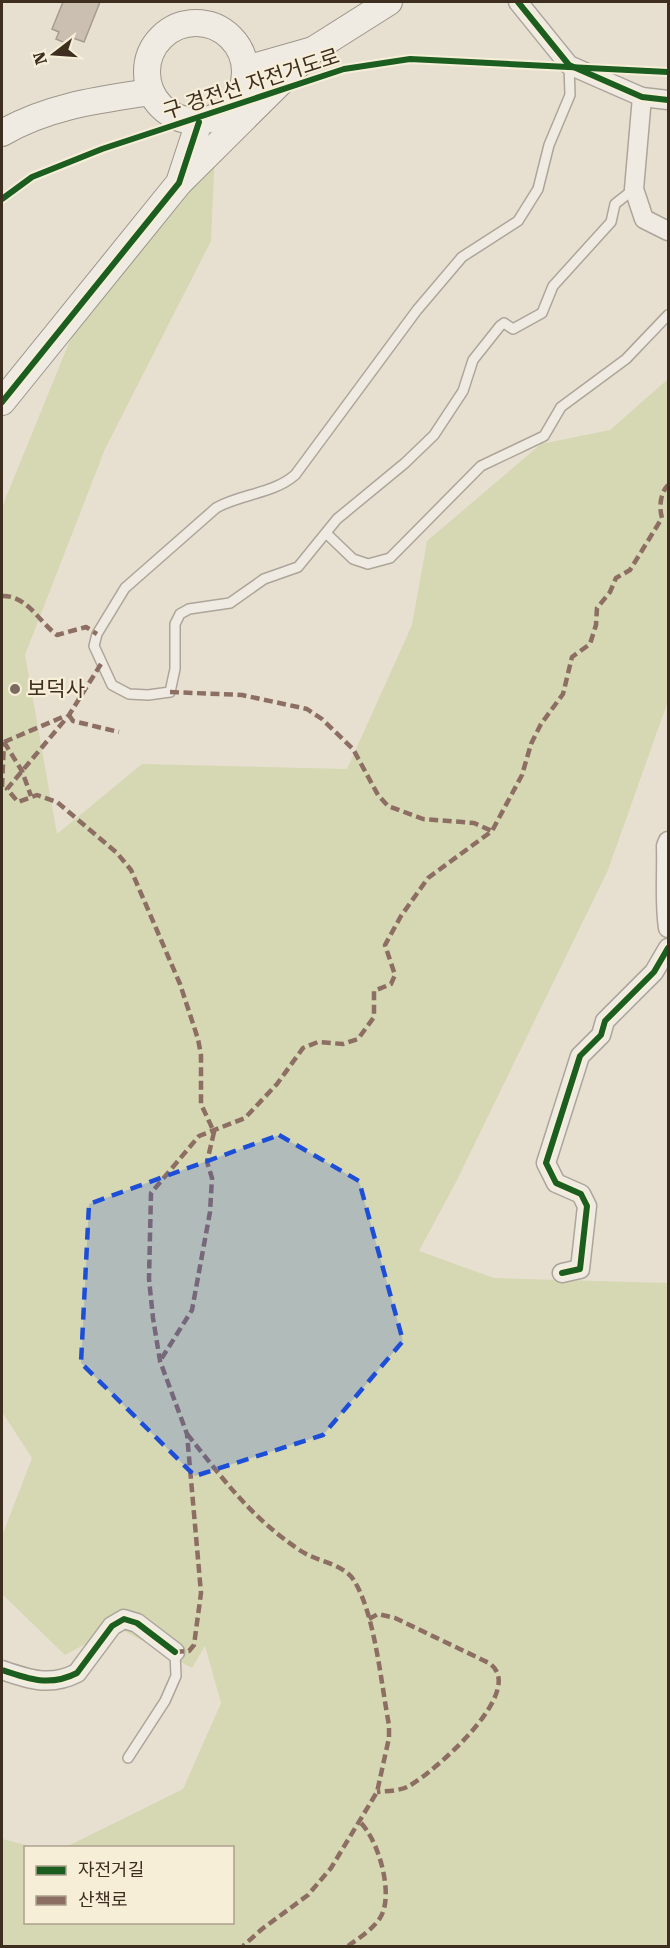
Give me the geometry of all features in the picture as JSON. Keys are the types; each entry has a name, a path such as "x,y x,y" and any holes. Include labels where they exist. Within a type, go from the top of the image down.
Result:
{"street":[{"path":"2,402 81,301 179,183 314,50 389,2"},
{"path":"518,2 569,66 642,98 669,100"},
{"path":"194,12 235,40 243,54 246,69 244,85 238,99 228,110 214,118 199,122 184,120 169,114 151,92 147,64 159,38 194,12"},
{"path":"246,69 314,50"},
{"path":"2,133 43,112 151,92"},
{"path":"642,98 634,189 644,219 669,231"},
{"path":"179,183 199,122"},
{"path":"669,841 666,846 667,885 664,902 669,928"},
{"path":"562,1273 580,1269 587,1206 581,1194 556,1183 546,1163 580,1056 601,1035 605,1021 654,972 669,948"},
{"path":"2,1670 53,1683 68,1677 76,1673 112,1626 124,1619 137,1623 175,1652"}],"lane":[{"path":"569,66 570,95 549,145 538,189 518,221 462,257 417,310 295,475 281,484 229,501 216,508 125,588 97,634 94,646 112,685 129,694 148,695 170,692 175,669 175,624 180,614 189,609 230,603 264,579 298,567 337,519 405,463 434,435 463,391 473,360 481,348 504,323 513,329 542,313 553,286 611,222 615,204 634,189"},
{"path":"327,534 353,559 368,564 390,558 481,465 544,436 561,407 626,359 669,315"},
{"path":"128,1758 165,1701 176,1676 175,1652"}],"highlighted area":[{"path":"279,1135 359,1181 403,1341 323,1435 195,1476 81,1363 89,1204"}],"green space":[{"path":"215,152 211,241 105,449 25,655 57,834 142,764 347,769 412,625 427,541 541,444 610,430 668,379 668,701 608,870 456,1182 419,1251 494,1278 668,1283 668,1946 2,1946 2,1839 30,1846 24,1846 24,1924 234,1924 234,1846 68,1846 183,1789 221,1703 205,1646 192,1668 117,1627 65,1655 2,1594 2,1536 32,1458 2,1412 2,507 82,311"}],"building":[{"path":"63,2 100,2 84,42 73,38 70,45 56,39 59,32 52,29"}],"marked path":[{"path":"175,1652 189,1651 194,1645 201,1593 187,1434 160,1361 153,1318 149,1279 151,1193 199,1136 245,1118 277,1084 303,1048 318,1042 343,1044 358,1039 374,1017 374,991 391,984 395,975 385,945 401,916 428,878 492,831 522,775 531,744 541,724 563,694 572,657 590,644 596,625 597,608 610,592 616,578 630,570 662,518 661,501 668,485"},
{"path":"2,596 11,597 26,604 57,635 86,627 97,634"},
{"path":"101,664 69,715 7,789 18,802 37,795 57,802 117,853 131,870 180,984 198,1039 201,1055 201,1104 214,1132 207,1162 212,1178 210,1212 192,1310 160,1361"},
{"path":"170,692 242,695 307,709 322,719 353,749 378,795 388,806 423,819 474,823 492,831"},
{"path":"69,715 73,721 119,732"},
{"path":"4,742 65,716"},
{"path":"4,742 22,771 31,796"},
{"path":"2,787 4,742"},
{"path":"187,1434 226,1483 267,1525 301,1551 336,1566 353,1579 361,1593 372,1629 389,1725 389,1738 377,1792 331,1868 308,1895 243,1946"},
{"path":"369,1619 378,1614 395,1618 489,1663 498,1675 497,1692 488,1710 456,1748 438,1765 409,1786 398,1790 377,1792"},
{"path":"348,1946 377,1922 384,1908 386,1896 378,1853 366,1829 359,1821"}],"cycle path":[{"path":"518,2 569,65 642,97 668,100"},
{"name":"구 경전선 자전거도로","path":"2,199 32,177 102,149 344,69 410,59 668,72"},
{"name":"구 경전선 자전거도로","path":"2,402 179,183 199,122"},
{"path":"562,1273 580,1269 587,1206 581,1194 556,1183 546,1163 580,1056 601,1035 605,1021 654,972 668,948"},
{"path":"2,1670 48,1681 77,1673 112,1626 124,1619 137,1623 175,1652"}],"place":[{"name":"보덕사","path":"15,689"}]}
